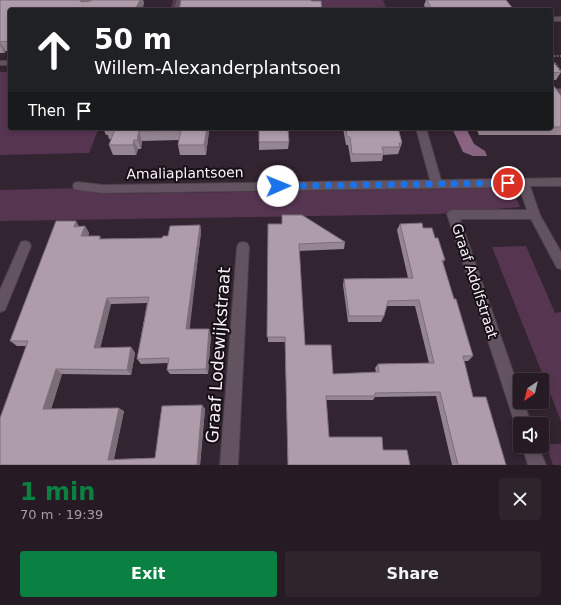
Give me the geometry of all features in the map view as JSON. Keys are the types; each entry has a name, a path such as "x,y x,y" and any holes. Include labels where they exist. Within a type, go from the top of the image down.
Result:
{"street":[{"path":"422,130 437,184"},
{"path":"523,182 534,215 561,264"},
{"name":"Amaliaplantsoen","path":"78,186 103,189 561,182"},
{"name":"Graaf Adolfstraat","path":"521,417 453,214 534,215"},
{"path":"0,306 25,246"},
{"name":"Graaf Lodewijkstraat","path":"229,465 243,247"},
{"path":"533,453 537,465"}],"path":[{"path":"553,60 561,71"}],"shaded area":[{"path":"173,0 383,0 386,8 171,8"},
{"path":"0,72 8,72 8,130 98,130 89,153 0,155"},
{"path":"453,130 467,130 474,144 485,151 487,156 473,156 463,152"},
{"path":"82,188 102,194 512,188 520,207 437,214 0,221 0,190"},
{"path":"526,246 555,313 561,312 561,421 549,391 549,373 542,373 492,247"},
{"path":"549,444 561,444 561,465 553,465 549,453"}],"building":[{"path":"0,0 80,0 81,2 92,0 140,0 136,8 8,8 8,41 0,42"},
{"path":"181,0 311,0 321,1 322,8 179,8"},
{"path":"427,0 506,0 512,8 431,8"},
{"path":"553,62 561,72 553,73"},
{"path":"553,85 561,96 561,127 553,127"},
{"path":"115,130 181,130 139,131 137,140 134,140 133,145 109,145"},
{"path":"181,130 207,130 204,145 178,145"},
{"path":"259,130 288,130 289,142 259,142"},
{"path":"346,130 399,130 402,143 399,143 400,147 382,147 384,154 352,154 350,137 347,137"},
{"path":"282,215 302,215 345,242 299,244 305,345 331,345 333,374 379,372 378,364 434,363 419,300 388,301 384,316 349,316 344,279 413,278 400,224 422,223 423,228 432,228 435,238 438,238 445,260 442,260 454,299 456,299 473,356 463,356 473,397 486,397 506,465 458,465 440,392 375,393 375,396 326,396 329,437 382,437 383,450 407,450 410,465 288,465 285,337 267,337 268,224 282,224"},
{"path":"56,221 76,221 74,227 85,226 81,236 100,236 99,239 162,238 163,236 168,236 170,226 200,225 186,329 209,329 206,369 167,370 169,358 137,359 149,297 107,298 94,348 131,347 127,370 56,369 43,409 119,408 108,460 155,458 162,406 202,405 197,465 0,465 0,418 28,341 10,341"}],"route":[{"path":"278,186 508,183"}]}
